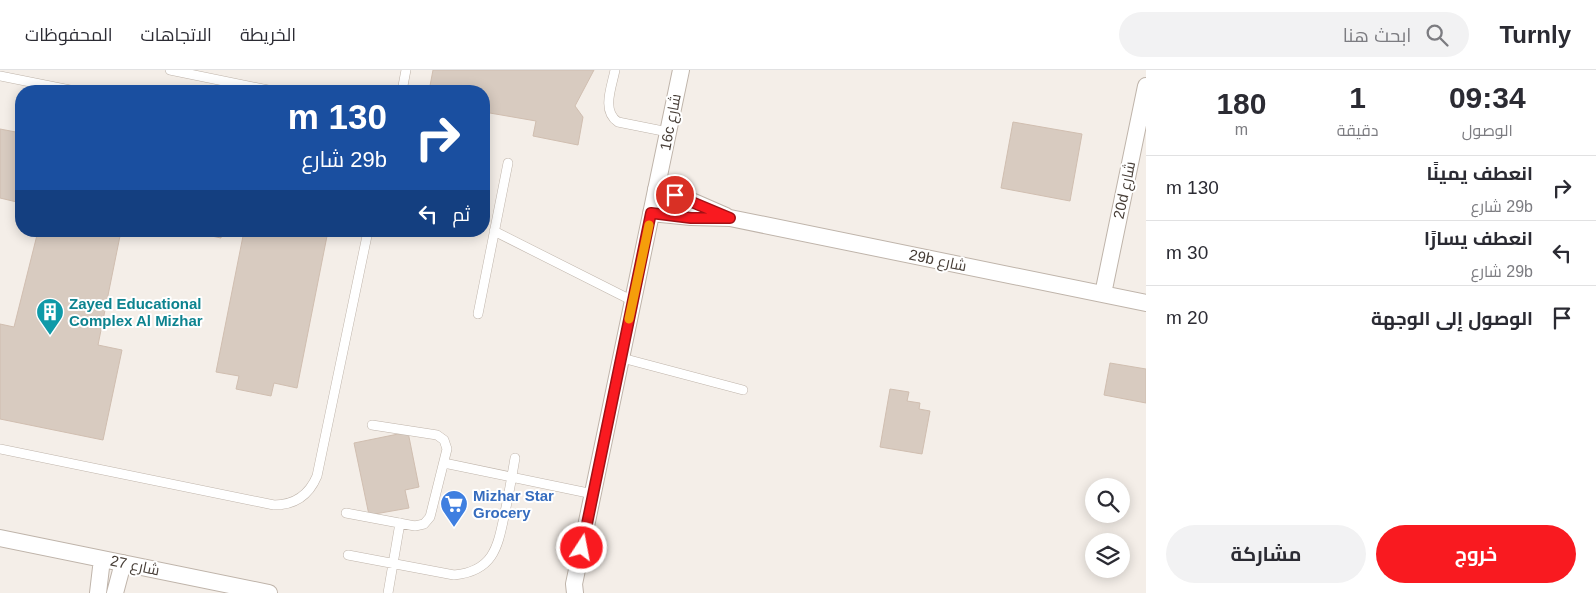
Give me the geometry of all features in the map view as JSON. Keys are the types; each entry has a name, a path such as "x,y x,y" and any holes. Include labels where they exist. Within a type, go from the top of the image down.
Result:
{"street":[{"name":"16c شارع","path":"573,590 681,70"},
{"name":"20d شارع","path":"1103,294 1146,86"},
{"name":"29b شارع","path":"656,190 694,202 730,218"},
{"name":"29b شارع","path":"651,213 691,218 730,218 1146,303"},
{"name":"شارع 27","path":"0,538 269,593"},
{"path":"98,593 102,558"},
{"path":"115,593 123,563"}],"lane":[{"path":"170,70 244,85"},
{"path":"403,85 406,70"},
{"path":"615,70 608,107 612,118 618,122 668,132"},
{"path":"0,76 45,85"},
{"path":"478,314 508,163"},
{"path":"494,231 633,301"},
{"path":"0,449 274,505 284,505 302,497 313,484 316,476 367,237"},
{"path":"622,358 744,390"},
{"path":"346,513 419,525 428,521 444,463 447,444 441,437 372,425"},
{"path":"348,555 454,574 464,574 481,567 488,561 498,546 516,458"},
{"path":"444,463 593,494"},
{"path":"388,593 400,523"}],"building":[{"path":"433,70 594,70 575,106 583,117 578,145 533,136 536,121 490,113 490,85 430,85"},
{"path":"1013,122 1082,134 1070,201 1001,188"},
{"path":"0,129 15,132 15,202 0,198"},
{"name":"Zayed Educational Complex Al Mizhar","path":"36,237 120,237 98,345 122,350 103,440 0,419 0,324 14,327"},
{"name":"Zayed Educational Complex Al Mizhar","path":"243,237 327,237 297,388 274,383 271,396 236,389 239,376 216,372"},
{"path":"1110,363 1146,369 1146,403 1104,395"},
{"path":"890,389 909,392 907,401 920,403 919,409 930,411 922,454 880,447"},
{"path":"408,432 419,487 405,490 409,508 369,515 354,443"}],"slow traffic":[{"path":"629,319 649,225"}],"place":[{"name":"Zayed Educational Complex Al Mizhar","path":"50,336"},
{"name":"Mizhar Star Grocery","path":"454,528"}],"route":[{"path":"582,548 651,213 691,218 730,218 675,195"}]}
